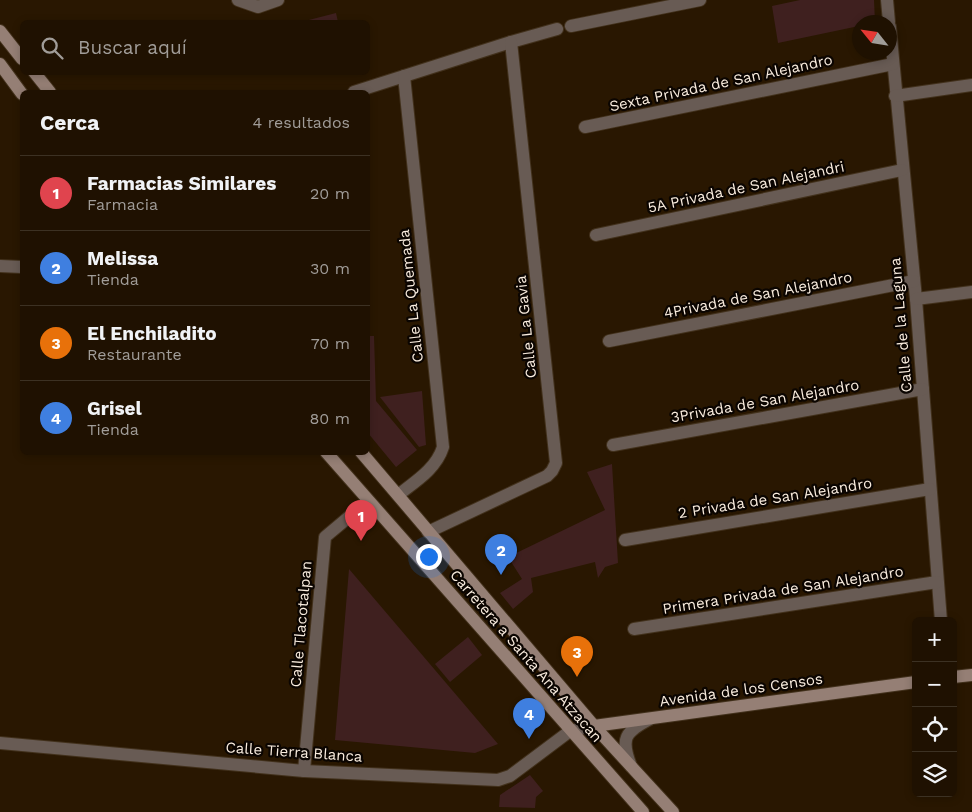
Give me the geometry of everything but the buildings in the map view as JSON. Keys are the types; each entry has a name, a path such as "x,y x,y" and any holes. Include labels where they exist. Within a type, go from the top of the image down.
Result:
{"street":[{"path":"238,0 258,7 278,0"},
{"path":"571,26 700,0"},
{"path":"887,0 888,15"},
{"path":"360,90 557,29"},
{"path":"0,31 20,56"},
{"name":"Calle La Gavia","path":"428,532 547,476 556,463 511,42"},
{"name":"Calle de la Laguna","path":"893,60 916,300 941,617"},
{"path":"0,64 20,91"},
{"name":"Sexta Privada de San Alejandro","path":"584,127 893,64"},
{"path":"36,75 48,90"},
{"name":"Calle La Quemada","path":"398,495 434,466 440,457 443,447 404,76"},
{"path":"895,96 972,85"},
{"name":"5A Privada de San Alejandri","path":"596,234 902,170"},
{"path":"0,266 20,267"},
{"name":"4Privada de San Alejandro","path":"609,341 914,281"},
{"path":"916,300 972,292"},
{"name":"3Privada de San Alejandro","path":"613,445 923,389"},
{"name":"Carretera a Santa Ana Atzacan","path":"329,455 643,812"},
{"name":"Carretera a Santa Ana Atzacan","path":"365,455 594,726 673,812"},
{"name":"2 Privada de San Alejandro","path":"625,540 930,489"},
{"name":"Calle Tlacotalpan","path":"304,771 326,537 368,501"},
{"name":"Primera Privada de San Alejandro","path":"634,629 937,582"},
{"path":"957,677 972,675"},
{"name":"Avenida de los Censos","path":"570,731 594,726 912,683"},
{"path":"631,766 625,753 626,737 631,730 652,718"},
{"name":"Calle Tierra Blanca","path":"0,743 304,771 498,780 510,776 570,731"}],"shaded area":[{"path":"800,0 874,0 875,15 852,15 852,27 778,43 772,6"},
{"path":"336,13 338,20 309,20"},
{"path":"370,336 374,336 376,401 417,450 396,467 370,435"},
{"path":"422,391 426,445 419,447 380,397"},
{"path":"612,464 618,563 605,567 598,578 595,562 531,578 533,592 513,609 500,593 522,579 508,557 605,510 587,472"},
{"path":"349,569 498,744 475,753 335,740"},
{"path":"468,637 482,655 450,682 435,664"},
{"path":"530,775 543,791 536,797 535,808 499,807 500,795"}],"place":[{"name":"Farmacias Similares","path":"361,541"},
{"name":"Melissa","path":"501,575"},
{"name":"El Enchiladito","path":"577,677"},
{"name":"Grisel","path":"529,739"}]}
